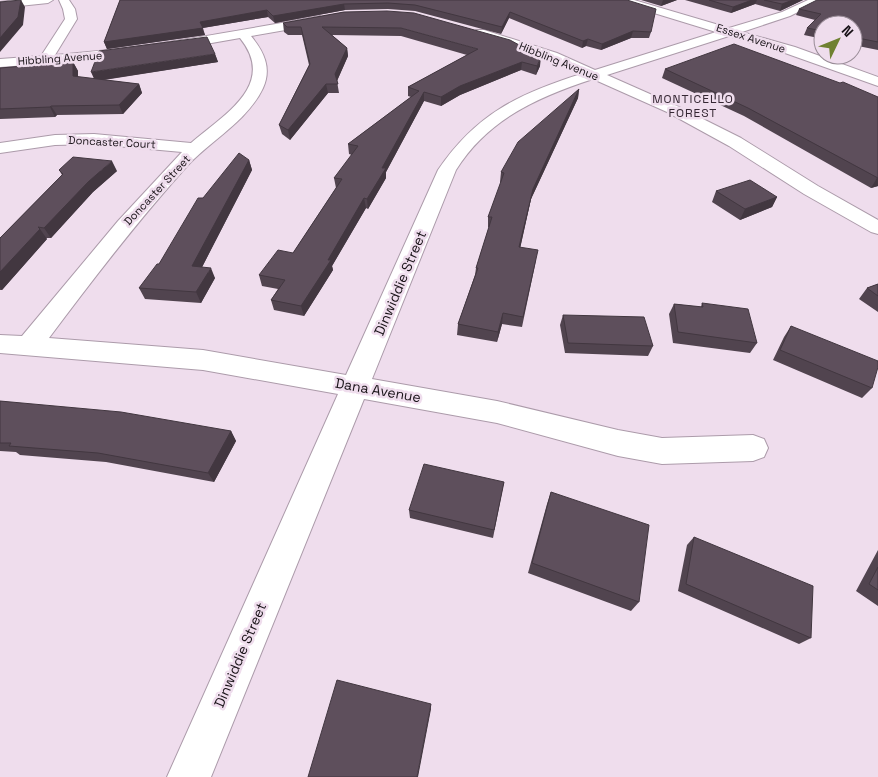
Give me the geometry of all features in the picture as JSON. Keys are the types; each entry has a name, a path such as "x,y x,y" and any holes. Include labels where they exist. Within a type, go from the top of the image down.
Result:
{"street":[{"path":"0,5 48,0"},
{"path":"46,58 71,19 69,9 64,0"},
{"name":"Essex Avenue","path":"622,0 731,31 878,82"},
{"name":"Dinwiddie Street","path":"189,777 357,386 447,170 468,140 490,120 507,109 551,88 786,14 817,0"},
{"name":"Hibbling Avenue","path":"0,62 127,52 244,35 335,17"},
{"name":"Hibbling Avenue","path":"466,29 538,50 710,128 878,228"},
{"name":"Doncaster Street","path":"29,346 123,226 195,148 244,104 254,91 259,79 261,66 259,56 244,35"},
{"name":"Doncaster Court","path":"0,148 55,140 94,139 195,148"},
{"name":"Dana Avenue","path":"0,344 204,360 497,412 618,443 662,451 753,448"}],"building":[{"path":"21,0 18,17 0,38 0,2"},
{"path":"120,0 627,0 656,9 651,32 633,31 602,44 588,39 583,41 510,12 502,27 415,5 388,3 344,4 273,16 267,10 200,22 203,28 104,42"},
{"path":"709,0 752,0 733,7"},
{"path":"764,0 793,0 782,4"},
{"path":"817,0 878,0 878,42 863,39 863,15 820,15 799,9"},
{"path":"387,11 414,13 510,40 541,57 537,66 522,62 460,86 441,97 424,92 382,168 386,168 367,199 364,198 328,260 331,260 301,306 271,300 285,280 259,275 278,250 293,253 342,179 334,178 358,146 348,144 419,91 408,87 478,49 401,28 322,27 347,48 335,74 338,84 326,84 288,130 279,125 310,64 301,27 287,27 283,23 344,12"},
{"path":"813,22 813,29 807,28"},
{"path":"207,37 215,54 91,72 99,51"},
{"path":"734,44 840,83 843,82 878,97 878,178 748,108 665,69"},
{"path":"73,62 73,76 139,84 119,105 0,109 0,68"},
{"path":"579,89 533,189 519,247 538,250 523,317 503,313 498,332 458,324 478,268 476,268 492,217 488,217 504,173 501,172 518,142"},
{"path":"239,153 249,160 192,266 211,268 196,292 139,288 157,264 159,264 198,198 203,198"},
{"path":"73,157 112,161 88,182 44,228 38,227 40,229 0,272 0,238 63,174 59,170"},
{"path":"750,180 777,197 745,209 716,191"},
{"path":"878,284 878,296 867,288"},
{"path":"702,303 748,309 757,343 678,332 674,304 703,307"},
{"path":"563,315 644,317 653,346 568,343"},
{"path":"791,326 878,361 872,388 780,350"},
{"path":"0,401 121,412 231,431 208,473 98,453 9,446 11,443 0,443"},
{"path":"424,464 504,482 494,530 409,510"},
{"path":"551,492 649,525 639,602 532,563"},
{"path":"694,537 813,586 811,638 686,584"},
{"path":"878,567 878,590 869,584"},
{"path":"337,680 431,704 417,777 308,777"}],"district":[{"name":"MONTICELLO FOREST","path":"693,106"}]}
